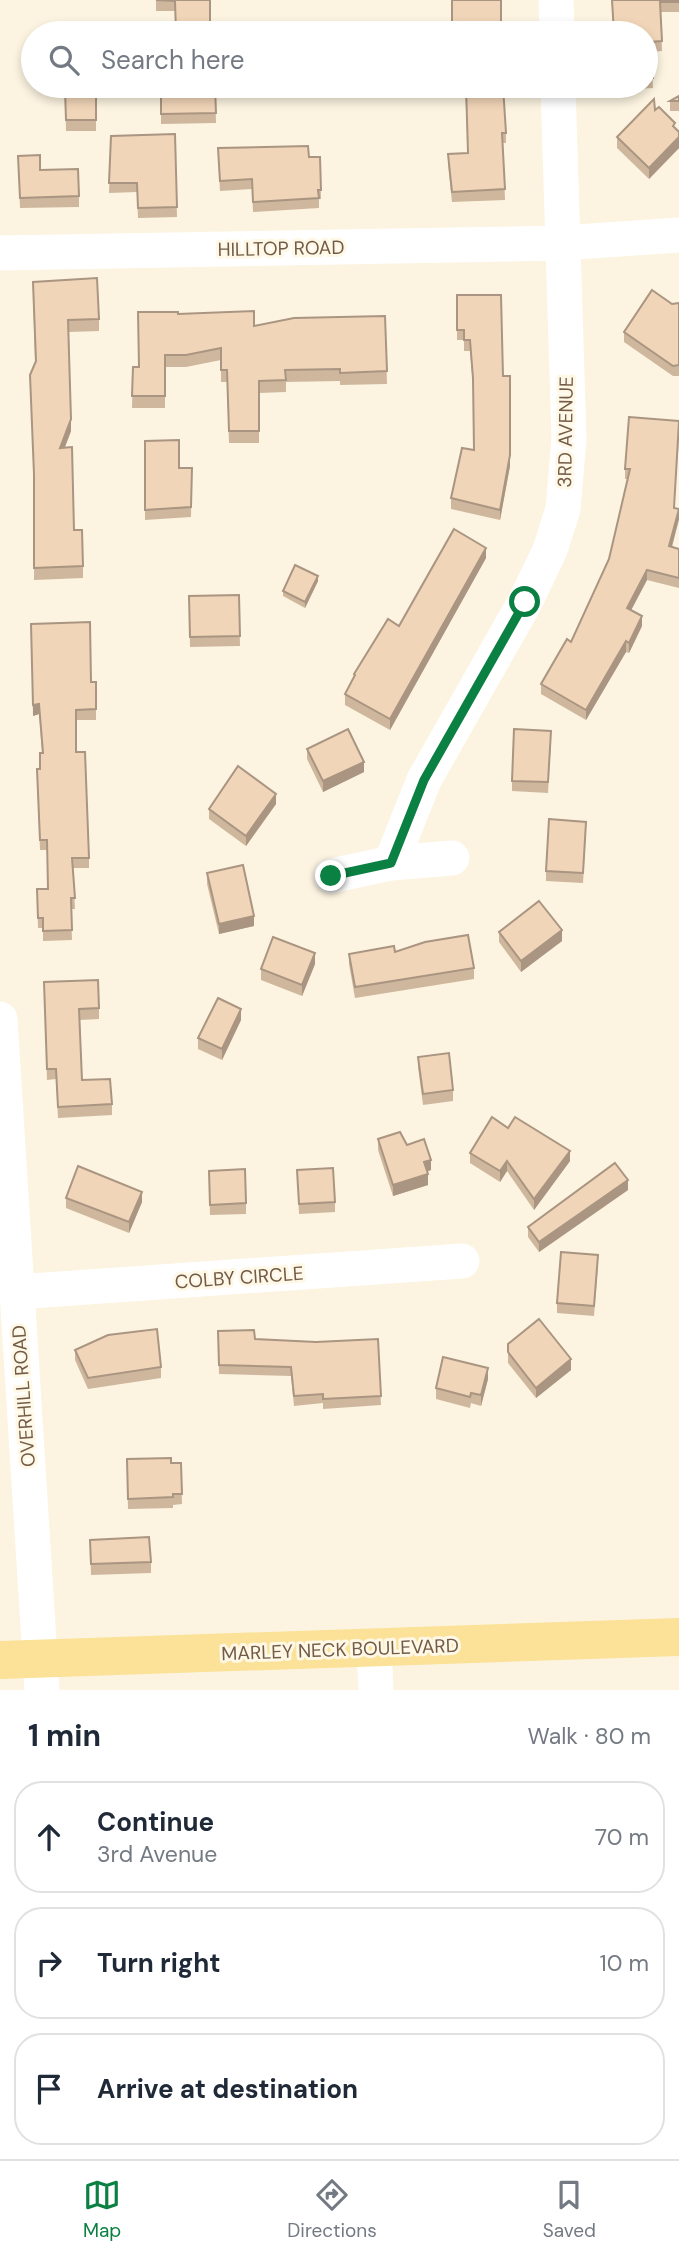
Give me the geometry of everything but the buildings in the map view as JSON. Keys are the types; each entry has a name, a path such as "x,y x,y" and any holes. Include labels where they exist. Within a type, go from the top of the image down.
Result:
{"main road":[{"name":"MARLEY NECK BOULEVARD","path":"0,1660 40,1674 374,1648 679,1637"}],"street":[{"path":"556,0 557,21"},
{"name":"3RD AVENUE","path":"391,863 424,780 525,602 550,550 563,509 569,439 558,98"},
{"name":"HILLTOP ROAD","path":"0,253 562,243 679,235"},
{"path":"331,876 391,863 452,858"},
{"name":"OVERHILL ROAD","path":"0,1019 40,1674"},
{"name":"COLBY CIRCLE","path":"16,1292 462,1261"},
{"path":"374,1648 376,1690"}],"route":[{"path":"331,876 391,863 424,780 525,602"}]}
